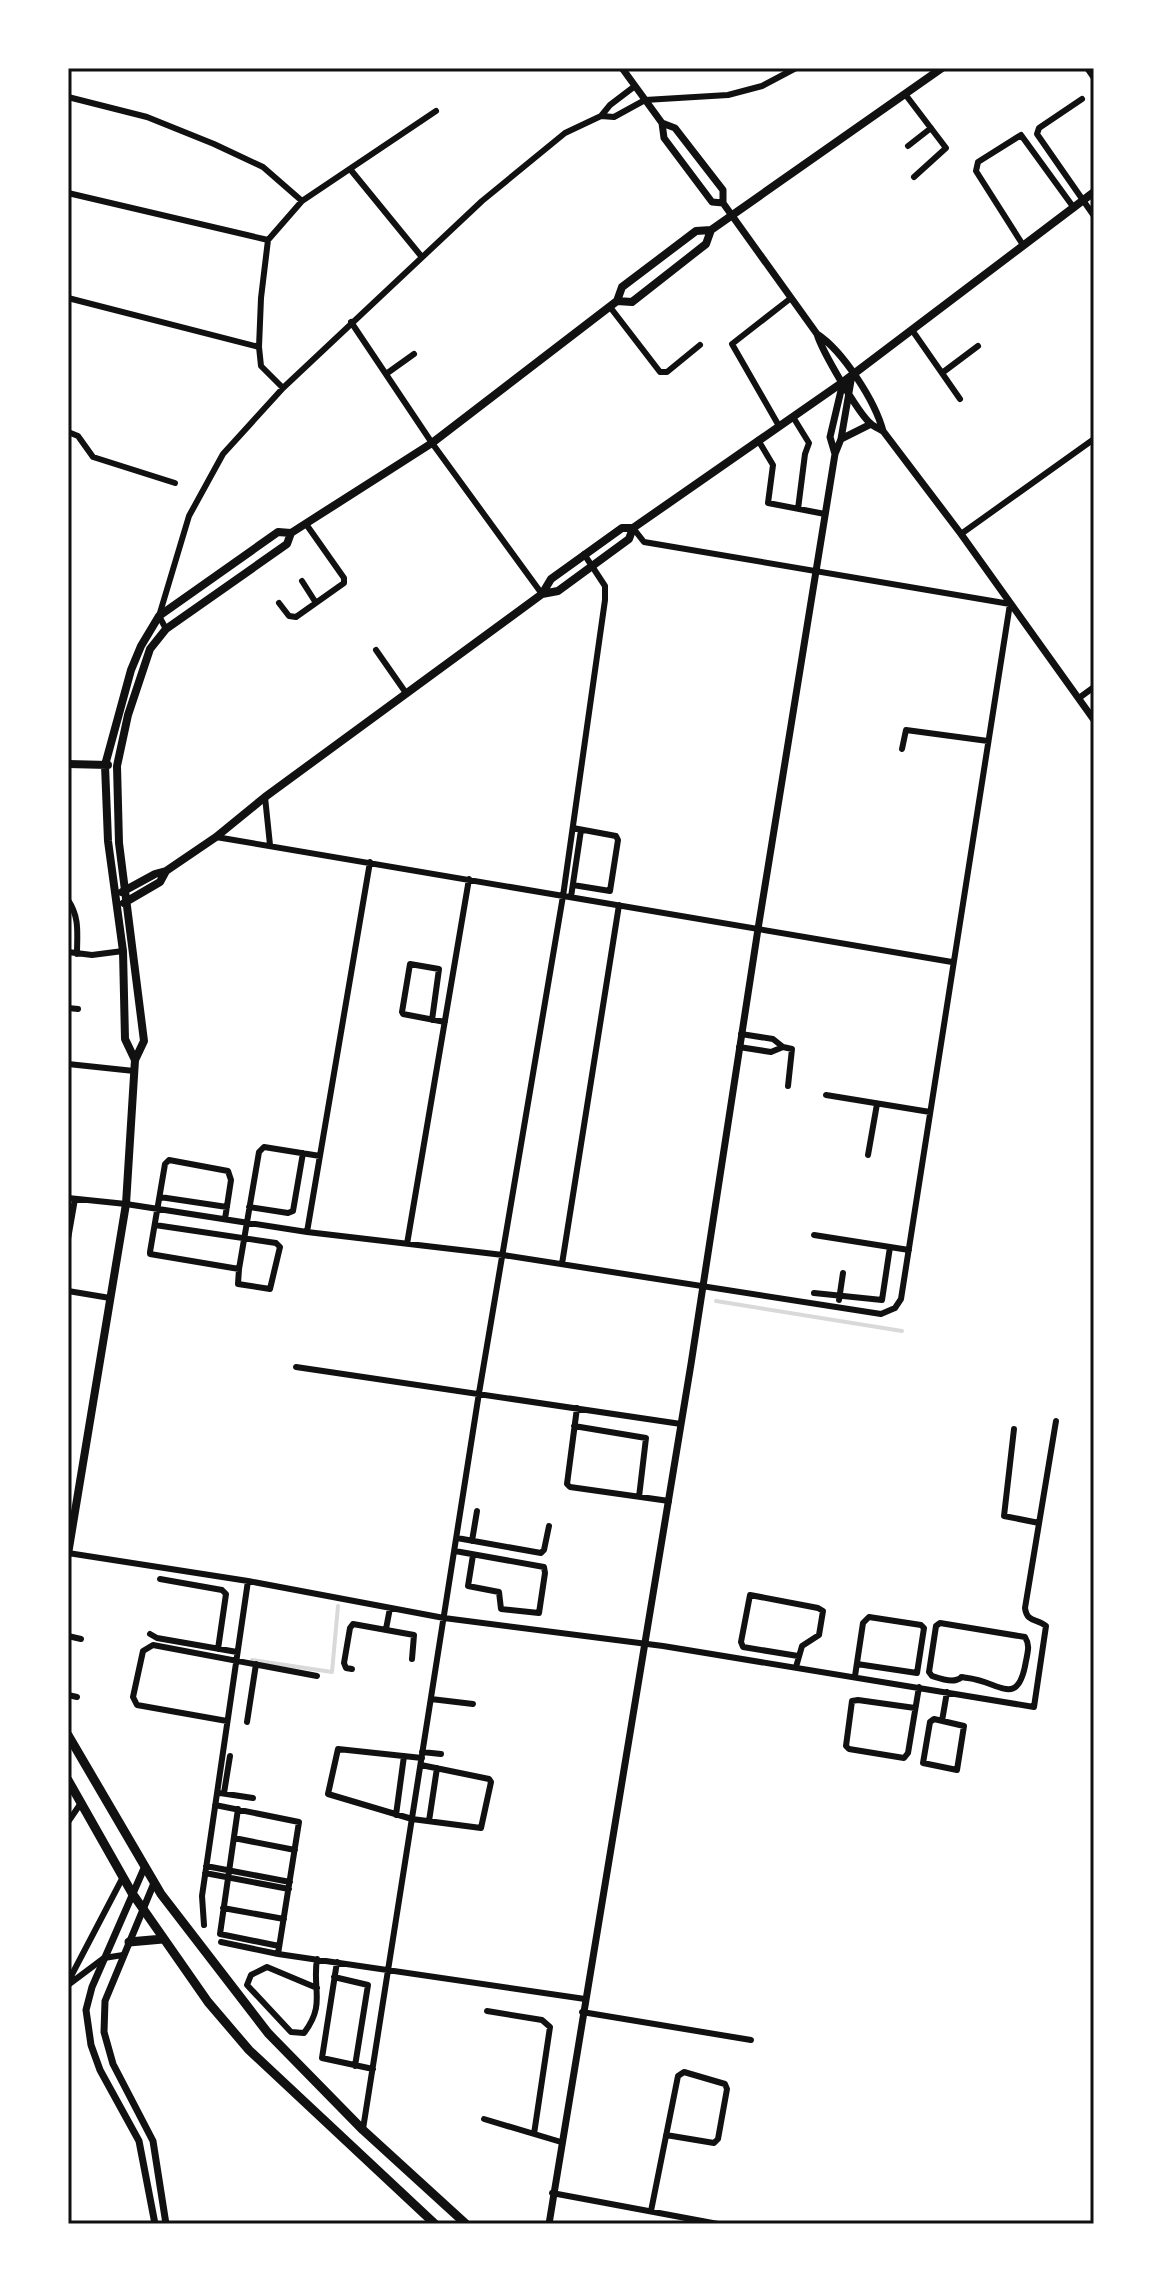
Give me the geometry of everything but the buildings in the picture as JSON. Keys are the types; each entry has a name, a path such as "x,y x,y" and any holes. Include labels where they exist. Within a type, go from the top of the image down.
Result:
{"main road":[{"path":"68,1554 126,1204 135,1060 144,1041 119,843 117,766 141,646 159,616 278,532 291,533 432,443 614,304 622,287 696,231 711,230 942,68"},
{"path":"542,594 558,591 593,566 629,539 633,528 843,382 1094,192"},
{"path":"614,304 632,302 706,244 711,230"},
{"path":"114,895 166,871 216,837 265,797 542,594 551,579 584,554 622,528 633,528"},
{"path":"135,1060 125,1039 123,951 114,895 105,765 136,672 166,629 287,544 291,533"},
{"path":"68,764 117,766"},
{"path":"116,907 160,882 166,871"},
{"path":"68,1735 154,1883 268,2033 363,2130 466,2224"},
{"path":"68,1780 132,1893 208,2002 249,2050 435,2224"},
{"path":"129,1942 163,1939"}],"street":[{"path":"622,68 662,123 664,138 712,202 723,203"},
{"path":"601,116 614,117 645,100 728,95 762,86 796,68"},
{"path":"1087,68 1094,78"},
{"path":"166,629 159,616 189,516 223,454 283,388 482,201 565,133 601,116 635,86"},
{"path":"905,94 946,150 914,177"},
{"path":"68,97 147,117 214,144 263,167 302,201"},
{"path":"1082,99 1039,128 1037,134 1094,216"},
{"path":"283,388 261,366 259,347 268,240 302,201 436,111"},
{"path":"662,123 675,128 723,190 723,203 731,216 817,334 832,344 879,415 883,431"},
{"path":"908,146 931,128"},
{"path":"1023,245 976,171 978,162 1021,135 1074,208"},
{"path":"350,169 421,256"},
{"path":"68,193 268,240"},
{"path":"68,298 259,347"},
{"path":"779,426 732,344 791,298"},
{"path":"614,304 660,372 667,372 700,345"},
{"path":"351,322 432,443 542,594"},
{"path":"912,330 960,399"},
{"path":"817,334 821,349 871,424 883,431 961,534 1094,720"},
{"path":"942,373 978,346"},
{"path":"386,374 414,354"},
{"path":"549,2224 669,1501 825,514 852,375"},
{"path":"835,454 830,437 843,382"},
{"path":"793,417 809,443 798,509"},
{"path":"841,439 871,424"},
{"path":"68,432 78,436 93,457 175,483"},
{"path":"961,534 1094,439"},
{"path":"758,440 773,465 768,503 825,514"},
{"path":"279,603 292,618 342,586 344,578 306,524"},
{"path":"633,528 644,542 1010,604"},
{"path":"363,2130 479,1393 577,829 605,600 605,586 584,554"},
{"path":"302,581 316,603"},
{"path":"68,1239 72,1198 307,1232 503,1255 881,1314 895,1308 901,1299 1010,604"},
{"path":"376,650 406,693"},
{"path":"1079,698 1094,687"},
{"path":"902,749 906,730 988,741"},
{"path":"265,797 270,845"},
{"path":"573,885 611,889 618,837 577,829"},
{"path":"216,837 952,962"},
{"path":"567,897 573,885 572,861"},
{"path":"307,1232 370,862"},
{"path":"407,1244 469,879"},
{"path":"594,901 597,889"},
{"path":"68,900 76,911 78,922 77,954"},
{"path":"562,1264 619,905"},
{"path":"68,952 92,955 123,951"},
{"path":"432,1020 439,969 410,964 402,1012 432,1020 445,1022"},
{"path":"68,1008 78,1009"},
{"path":"741,1034 773,1039 793,1051 788,1086"},
{"path":"739,1047 771,1052 783,1047"},
{"path":"68,1064 134,1071"},
{"path":"826,1095 930,1112"},
{"path":"868,1155 877,1104"},
{"path":"155,1225 244,1238 279,1245 273,1287 268,1289 238,1284 239,1269 244,1238 247,1223 249,1207 261,1149 320,1156"},
{"path":"249,1207 288,1213 293,1211 303,1153"},
{"path":"225,1219 231,1180 228,1171 169,1160 165,1164 151,1255 239,1269"},
{"path":"160,1197 227,1207"},
{"path":"814,1235 909,1250"},
{"path":"814,1293 882,1300 890,1247"},
{"path":"838,1308 843,1273"},
{"path":"68,1291 110,1298"},
{"path":"296,1367 681,1424"},
{"path":"577,1408 567,1484 570,1487 669,1501"},
{"path":"68,1554 248,1581 444,1618 758,1661 1034,1707 1046,1626 1030,1619 1025,1608 1056,1421"},
{"path":"574,1426 646,1438 639,1497"},
{"path":"1014,1429 1003,1511 1008,1518 1039,1523"},
{"path":"472,1541 477,1511"},
{"path":"457,1538 541,1553 549,1526"},
{"path":"455,1551 544,1567 539,1613 535,1615 501,1609 499,1592 468,1586 473,1555"},
{"path":"163,1568 160,1580 222,1590 226,1594 218,1649"},
{"path":"220,1792 222,1755 248,1581"},
{"path":"796,1667 806,1641 819,1635 823,1611 754,1595 749,1597 741,1642 744,1647 798,1656"},
{"path":"386,1629 390,1608"},
{"path":"855,1676 857,1664 865,1619 869,1617 924,1628 917,1673 857,1664"},
{"path":"352,1669 346,1668 344,1663 352,1626 356,1624 414,1635 412,1659"},
{"path":"937,1624 1021,1635 1028,1639 1023,1679 1013,1690 975,1679 963,1677 953,1681 930,1674 937,1624"},
{"path":"150,1634 218,1649 256,1664 317,1676"},
{"path":"68,1636 81,1639"},
{"path":"227,1721 137,1705 133,1697 143,1651 148,1646 236,1656"},
{"path":"758,1661 760,1650"},
{"path":"247,1722 256,1664"},
{"path":"972,1696 975,1679"},
{"path":"915,1708 852,1701 846,1746 904,1758 908,1753 919,1687"},
{"path":"942,1721 947,1692"},
{"path":"68,1695 77,1697"},
{"path":"431,1699 473,1704"},
{"path":"934,1719 942,1721 964,1726 957,1770 923,1762 930,1722 934,1719"},
{"path":"422,1758 437,1768 486,1776 491,1782 481,1828 412,1819 330,1796 328,1790 338,1749 422,1758 441,1754"},
{"path":"204,1925 202,1896 215,1805 232,1756 222,1755"},
{"path":"396,1815 404,1756"},
{"path":"429,1821 437,1768"},
{"path":"220,1792 253,1798"},
{"path":"68,1822 81,1803"},
{"path":"215,1805 297,1820 300,1824 278,1950"},
{"path":"238,1809 221,1936 317,1959 585,1999"},
{"path":"234,1838 295,1850"},
{"path":"145,1866 104,1958 86,2010 91,2045 100,2070 139,2141 155,2224"},
{"path":"206,1869 289,1885"},
{"path":"68,1983 123,1877"},
{"path":"154,1883 105,2001 104,2032 113,2064 153,2141 166,2224"},
{"path":"223,1908 284,1919"},
{"path":"221,1942 278,1950"},
{"path":"68,1983 104,1958 123,1955"},
{"path":"317,1959 317,1988 317,2010 307,2030 299,2034 291,2032 247,1985 251,1975 267,1967 317,1988"},
{"path":"337,1962 322,2058 373,2069"},
{"path":"334,1977 368,1985 355,2066"},
{"path":"487,2011 542,2020 550,2027 534,2134"},
{"path":"582,2012 751,2040"},
{"path":"651,2211 666,2135 678,2076 681,2073 725,2084 727,2089 718,2139 714,2143 666,2135"},
{"path":"127,2119 139,2112"},
{"path":"484,2119 561,2142"},
{"path":"552,2193 718,2224"}],"waterway":[{"path":"716,1301 902,1331"},
{"path":"252,1660 332,1672 338,1606"}]}
